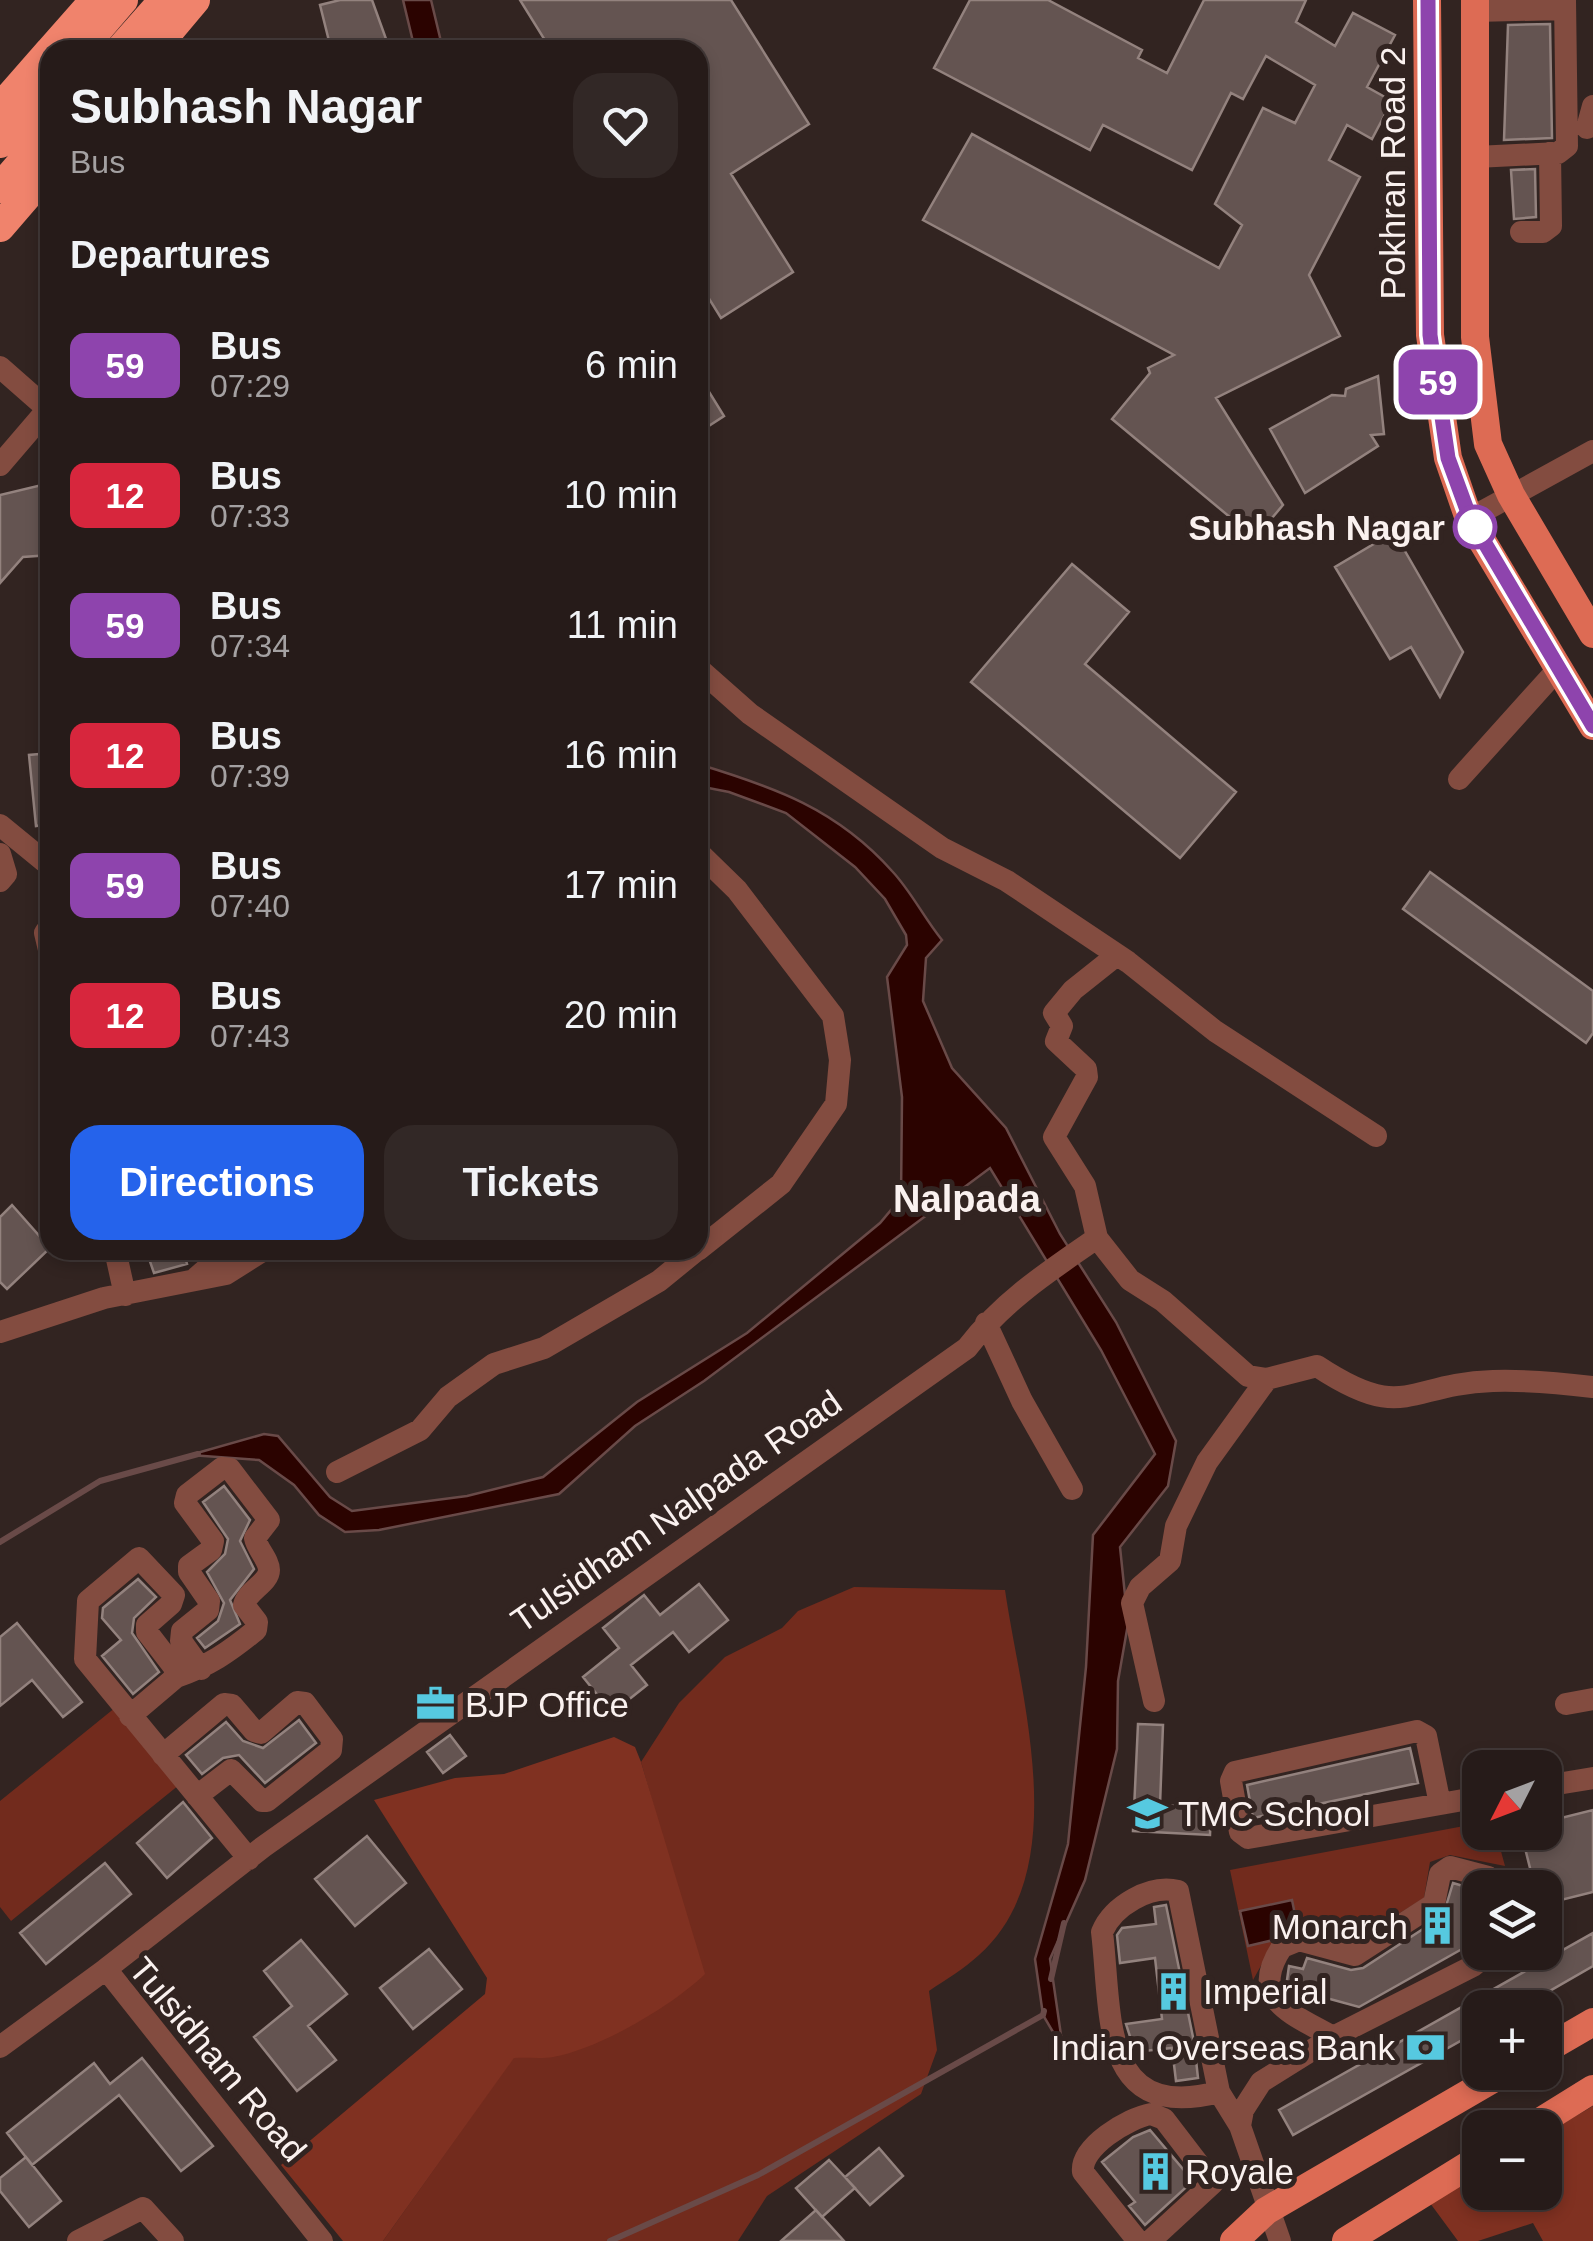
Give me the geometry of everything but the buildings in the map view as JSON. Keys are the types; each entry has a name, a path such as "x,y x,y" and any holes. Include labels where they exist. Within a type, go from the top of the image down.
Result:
{"highway":[{"path":"59,40 95,0"},
{"path":"89,40 123,0"},
{"path":"129,40 164,0"},
{"path":"161,40 195,0"},
{"path":"0,108 40,62"},
{"path":"0,143 40,97"},
{"path":"0,188 40,142"},
{"path":"0,226 40,181"}],"main road":[{"name":"Pokhran Road 2","path":"1428,0 1430,335 1448,458 1470,518 1593,726"},
{"path":"1475,5 1475,337 1488,444 1510,495 1593,634"},
{"path":"1562,2040 1593,2022"},
{"path":"1558,2110 1593,2088"},
{"path":"1234,2241 1266,2211 1474,2090"},
{"path":"1346,2241 1462,2169"}],"street":[{"path":"1475,5 1565,4 1586,123 1567,146 1550,154 1476,156"},
{"path":"1521,232 1542,232 1550,226 1550,154"},
{"path":"0,367 40,402"},
{"path":"0,465 40,420"},
{"path":"1470,518 1593,452"},
{"path":"1459,779 1558,668"},
{"path":"708,677 750,714 942,848 1007,882 1117,955 1215,1031 1376,1136"},
{"path":"0,825 40,858"},
{"path":"0,854 6,874 0,880"},
{"path":"708,862 737,890 833,1016 840,1060 836,1104 781,1184 708,1241"},
{"path":"1117,955 1073,990 1054,1013 1062,1026 1056,1041 1059,1048 1086,1069 1088,1076 1054,1137 1085,1186 1088,1244 1130,1280 1163,1301 1248,1376 1267,1379 1317,1366 1357,1391 1384,1400 1489,1381 1593,1388"},
{"name":"Tulsidham Nalpada Road","path":"106,1969 249,1858 967,1348 986,1323 1045,1272 1088,1244"},
{"path":"117,1260 125,1296"},
{"path":"186,1284 216,1260"},
{"path":"0,1332 125,1296 226,1274 248,1260"},
{"path":"337,1472 420,1430 448,1397 494,1364 556,1342 659,1281 685,1260"},
{"path":"986,1323 1022,1401 1072,1489"},
{"path":"1154,1701 1132,1603 1140,1587 1170,1561 1176,1526 1207,1462 1267,1379"},
{"path":"130,1716 176,1678 214,1665 256,1630 257,1622 244,1604 246,1596 268,1576 270,1568 255,1544 269,1520 230,1470 222,1468 187,1495 185,1503 212,1541 211,1550 189,1566 189,1572 210,1601 208,1610 182,1631 180,1642 201,1669"},
{"path":"176,1678 174,1666 147,1632 146,1625 171,1604 174,1595 139,1558 88,1601 85,1659 249,1858"},
{"path":"1566,1704 1593,1700"},
{"path":"163,1755 224,1704 232,1705 261,1733 297,1702 305,1703 332,1739 331,1750 268,1801 262,1801 232,1770 197,1796"},
{"path":"1440,1804 1426,1736 1417,1730 1235,1772 1230,1780 1240,1832 1248,1838 1462,1800"},
{"path":"1562,1783 1593,1778"},
{"path":"1333,2037 1290,2011 1269,1990 1266,1982 1282,1947 1299,1940 1355,1955 1434,1904 1440,1874 1450,1867 1462,1870"},
{"path":"1150,2241 1213,2183 1164,2109 1117,2060 1102,1932 1109,1917 1130,1902 1170,1889 1178,1891 1180,1897 1219,2092 1240,2126 1266,2211 1280,2241"},
{"name":"Tulsidham Road","path":"0,2047 106,1969 322,2241"},
{"path":"1240,2126 1243,2110 1261,2082 1333,2037 1466,1970"},
{"path":"1138,2241 1084,2172 1086,2154 1142,2116 1219,2092"},
{"path":"78,2241 143,2208 172,2241"}],"shaded area":[{"path":"403,0 431,0 441,40 413,40"},
{"path":"708,767 803,803 849,831 892,871 942,940 926,958 923,1001 952,1068 1006,1128 1060,1234 1116,1322 1176,1441 1168,1486 1120,1547 1128,1624 1118,1681 1117,1749 1085,1880 1050,1959 1063,2049 1043,2015 1035,1959 1068,1844 1086,1667 1093,1535 1155,1454 1101,1350 990,1168 704,1381 635,1426 559,1494 379,1530 345,1532 319,1515 294,1485 259,1460 190,1455 264,1434 278,1436 330,1497 352,1511 467,1496 543,1477 637,1402 747,1333 880,1223 901,1198 902,1097 887,977 907,945 906,935 885,899 855,867 786,813 708,788"},
{"path":"854,1587 1005,1590 1029,1731 1033,1831 1025,1877 1008,1919 979,1955 929,1991 937,2050 921,2094 767,2196 738,2241 383,2241 514,2057 552,2057 658,1821 641,1762 679,1703 725,1657 782,1628 798,1611"},
{"path":"116,1707 179,1785 11,1921 0,1907 0,1801"},
{"path":"614,1737 635,1747 641,1762 705,1974 655,2012 613,2036 553,2057 514,2058 383,2241 343,2241 281,2165 485,1994 487,1978 374,1800 455,1778 504,1774"},
{"path":"1462,1826 1462,1850 1501,1850 1505,1866 1450,1855 1430,1862 1424,1898 1353,1942 1317,1930 1273,1944 1253,1980 1230,1870"},
{"path":"1292,1900 1299,1934 1248,1946 1240,1911"},
{"path":"1593,2106 1593,2241 1543,2241 1533,2223 1478,2241 1458,2241 1430,2203 1462,2184 1462,2210 1562,2210 1562,2124"}],"waterway":[{"path":"0,1542 100,1481 198,1454"},
{"path":"1051,1979 1064,1923"},
{"path":"610,2241 758,2175 1044,2011"}],"bus line":[{"name":"59","path":"1428,0 1430,335 1448,458 1470,518 1593,726"}],"place":[{"name":"Subhash Nagar","path":"1475,527"},
{"name":"BJP Office","path":"435,1704"},
{"name":"TMC School","path":"1148,1813"},
{"name":"Monarch","path":"1438,1926"},
{"name":"Imperial","path":"1173,1991"},
{"name":"Indian Overseas Bank","path":"1425,2047"},
{"name":"Royale","path":"1155,2171"}],"district":[{"name":"Nalpada","path":"967,1199"}]}
